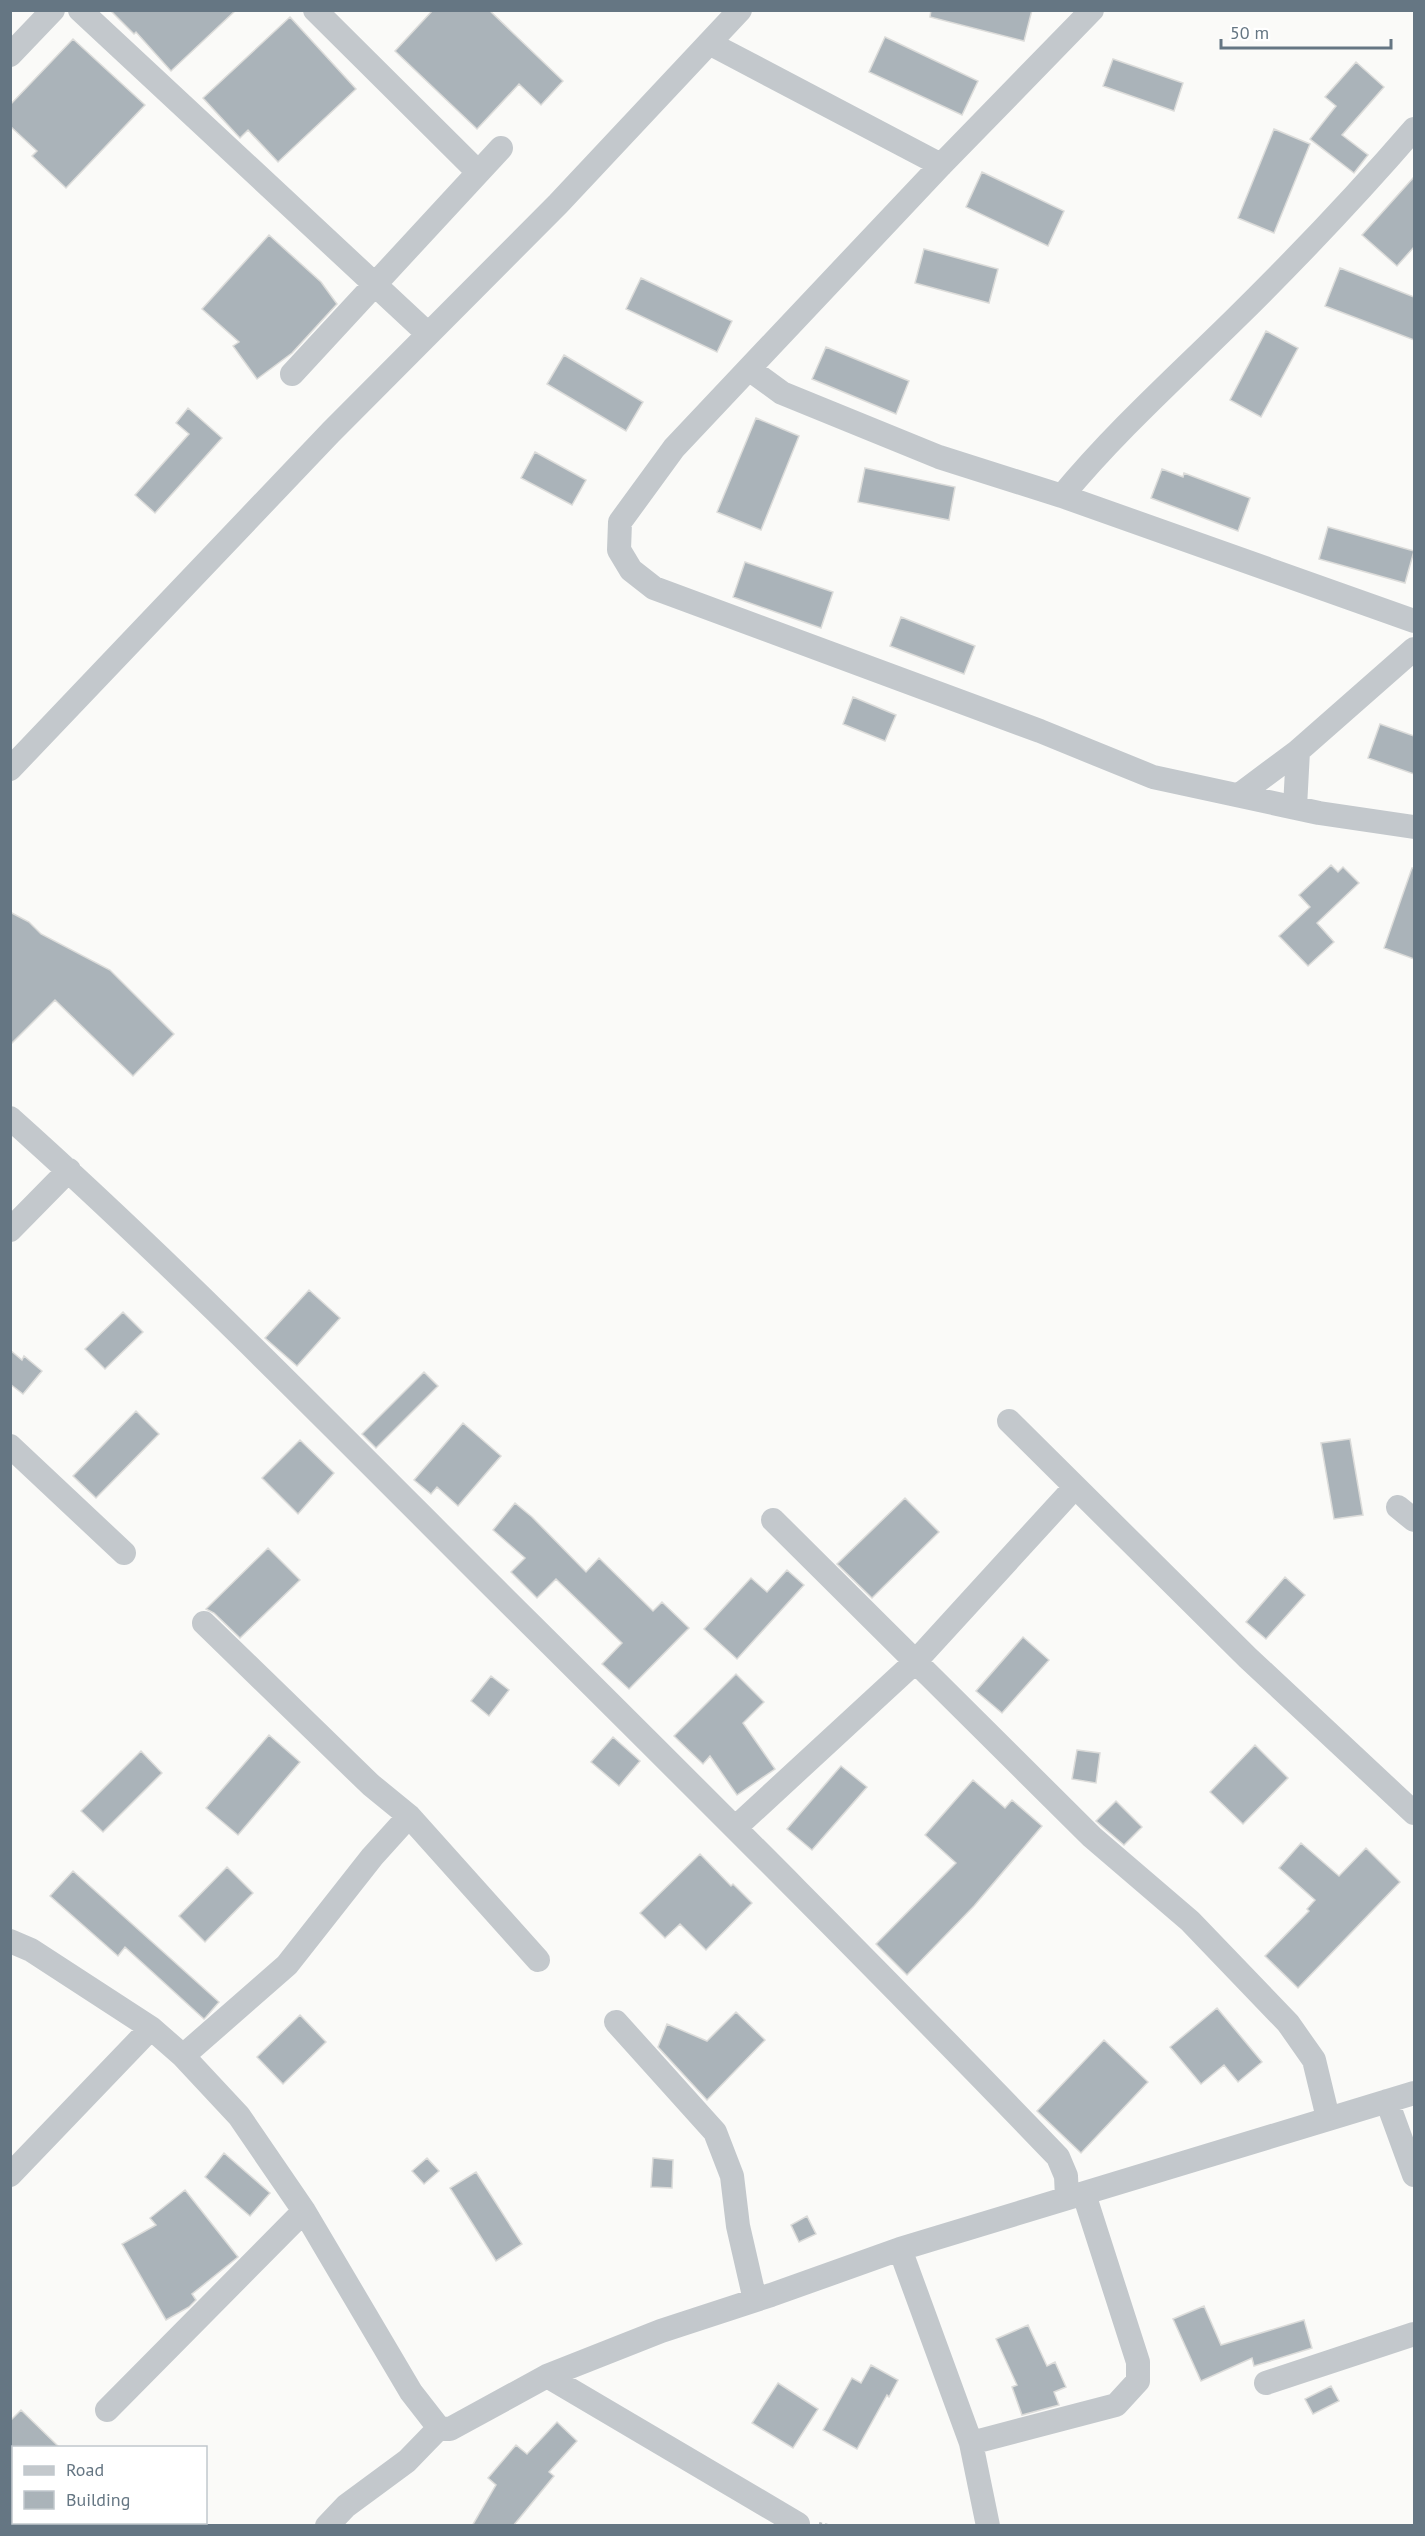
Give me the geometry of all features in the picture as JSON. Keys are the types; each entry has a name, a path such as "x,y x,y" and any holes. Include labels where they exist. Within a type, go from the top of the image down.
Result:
{"street":[{"path":"10,55 53,10"},
{"path":"80,10 428,334"},
{"path":"315,10 477,171"},
{"path":"10,769 323,441 558,204 740,10"},
{"path":"1092,10 941,165 674,448 620,522 619,550 631,570 654,588 1040,730 1153,777 1295,807 1414,827"},
{"path":"709,43 941,165"},
{"path":"1062,496 1094,457 1243,311 1374,175 1414,129"},
{"path":"292,374 375,287 477,171 501,148"},
{"path":"749,369 782,393 939,457 1062,496 1414,621"},
{"path":"1239,795 1298,751 1414,649"},
{"path":"1295,807 1298,751"},
{"path":"10,1118 69,1170 387,1482 885,1977 1058,2157 1076,2196 1138,2361 1138,2381 1116,2405 971,2443"},
{"path":"10,1230 69,1170"},
{"path":"1009,1421 1248,1658 1414,1813"},
{"path":"10,1446 124,1553"},
{"path":"735,1828 915,1662 1075,1487"},
{"path":"772,1520 1092,1837 1190,1921 1288,2024 1314,2060 1328,2118"},
{"path":"204,1623 371,1785 409,1816 538,1960"},
{"path":"183,2056 287,1965 372,1857 409,1816"},
{"path":"10,1941 42,1956 151,2028 183,2056 239,2116 304,2211 411,2392 439,2428 450,2429 547,2376 661,2331 900,2249 1414,2093"},
{"path":"616,2022 715,2132 732,2176 738,2226 755,2300"},
{"path":"10,2175 151,2028"},
{"path":"1387,2101 1414,2175"},
{"path":"107,2410 304,2211"},
{"path":"900,2249 971,2443 988,2526"},
{"path":"1266,2383 1414,2334"},
{"path":"547,2376 798,2524"},
{"path":"333,2524 346,2506 407,2461 439,2428"}],"building":[{"path":"110,10 236,10 171,71 136,32 134,34"},
{"path":"433,10 489,10 563,81 541,105 519,84 477,129 395,51"},
{"path":"931,10 1032,10 1024,41 930,17"},
{"path":"290,17 356,89 278,162 248,130 240,138 203,98"},
{"path":"885,37 978,81 962,115 869,72"},
{"path":"73,39 145,105 66,188 32,156 37,151 10,126 10,105"},
{"path":"1113,59 1183,83 1174,111 1103,86"},
{"path":"1356,62 1384,87 1342,135 1368,155 1354,173 1310,139 1336,106 1325,97"},
{"path":"1274,129 1310,144 1274,233 1238,218"},
{"path":"982,172 1064,211 1048,246 966,207"},
{"path":"1414,177 1414,247 1397,266 1362,235"},
{"path":"269,235 321,282 337,304 292,353 257,379 233,346 239,342 202,309"},
{"path":"924,249 998,269 989,303 915,283"},
{"path":"1340,268 1414,297 1414,340 1325,306"},
{"path":"641,278 732,321 717,352 626,309"},
{"path":"1266,331 1298,348 1261,417 1230,400"},
{"path":"826,347 909,381 896,414 812,379"},
{"path":"564,355 643,402 626,431 547,384"},
{"path":"188,408 222,438 155,513 135,495 189,434 176,423"},
{"path":"756,418 799,436 761,530 717,512"},
{"path":"535,452 586,480 572,505 521,478"},
{"path":"865,468 955,487 949,520 858,502"},
{"path":"1162,469 1183,477 1184,473 1250,498 1238,531 1151,498"},
{"path":"1328,527 1414,551 1405,583 1319,559"},
{"path":"745,562 833,592 821,628 733,597"},
{"path":"901,617 975,646 964,674 890,646"},
{"path":"853,697 896,715 885,741 843,724"},
{"path":"1380,724 1414,736 1414,774 1368,758"},
{"path":"1331,865 1338,872 1343,867 1359,883 1317,923 1334,942 1308,966 1279,936 1310,907 1299,895"},
{"path":"1412,868 1414,868 1414,959 1384,948"},
{"path":"10,912 29,922 41,934 110,970 174,1034 133,1076 55,1000 10,1045"},
{"path":"309,1290 340,1318 297,1366 265,1338"},
{"path":"123,1312 143,1332 105,1369 85,1349"},
{"path":"10,1350 22,1360 24,1356 42,1371 23,1394 10,1384"},
{"path":"424,1372 438,1386 376,1448 362,1434"},
{"path":"136,1411 159,1434 96,1498 73,1476"},
{"path":"463,1423 501,1456 458,1506 437,1487 431,1494 414,1480"},
{"path":"1350,1439 1363,1515 1334,1519 1321,1443"},
{"path":"300,1440 334,1473 298,1514 262,1478"},
{"path":"905,1498 939,1532 872,1598 837,1564"},
{"path":"515,1503 532,1517 586,1572 599,1558 653,1611 662,1602 689,1628 629,1689 602,1664 622,1643 556,1579 537,1598 511,1572 525,1558 493,1530"},
{"path":"268,1548 300,1580 240,1638 214,1613 206,1609"},
{"path":"787,1570 804,1585 737,1659 704,1629 751,1578 767,1592"},
{"path":"1285,1577 1305,1595 1266,1639 1246,1622"},
{"path":"1023,1637 1049,1660 1002,1713 976,1691"},
{"path":"736,1674 764,1702 743,1723 775,1769 737,1795 710,1756 703,1764 674,1736"},
{"path":"491,1676 509,1690 489,1716 471,1701"},
{"path":"269,1735 300,1762 238,1835 206,1808"},
{"path":"613,1737 640,1761 619,1786 591,1762"},
{"path":"1255,1745 1288,1778 1243,1824 1210,1792"},
{"path":"1077,1750 1100,1753 1096,1783 1072,1779"},
{"path":"141,1751 162,1773 103,1832 81,1811"},
{"path":"841,1766 867,1787 812,1850 787,1829"},
{"path":"973,1780 1005,1808 1012,1800 1042,1826 974,1906 907,1975 876,1944 956,1863 925,1835"},
{"path":"1116,1801 1142,1827 1124,1845 1096,1821"},
{"path":"1301,1843 1339,1876 1366,1848 1400,1882 1298,1988 1265,1956 1309,1911 1307,1909 1315,1900 1279,1868"},
{"path":"700,1854 731,1886 733,1884 752,1903 706,1950 680,1924 665,1938 640,1913"},
{"path":"227,1867 253,1893 205,1942 179,1916"},
{"path":"73,1871 219,2002 204,2019 125,1947 118,1956 50,1896"},
{"path":"1217,2008 1262,2062 1238,2082 1224,2065 1201,2084 1170,2047"},
{"path":"736,2012 765,2040 707,2100 658,2047 667,2024 707,2041"},
{"path":"300,2015 326,2042 283,2084 257,2057"},
{"path":"1104,2040 1148,2082 1081,2153 1037,2111"},
{"path":"224,2153 270,2193 250,2216 205,2177"},
{"path":"427,2158 439,2171 424,2184 412,2171"},
{"path":"653,2158 673,2160 672,2188 651,2187"},
{"path":"476,2172 522,2244 496,2261 450,2188"},
{"path":"185,2190 238,2257 192,2294 196,2300 189,2307 166,2320 122,2244 156,2225 150,2218"},
{"path":"807,2216 816,2234 799,2242 791,2225"},
{"path":"1204,2306 1221,2345 1304,2320 1312,2348 1254,2366 1252,2358 1201,2381 1173,2319"},
{"path":"1028,2325 1047,2366 1055,2362 1066,2387 1054,2392 1059,2405 1022,2415 1012,2387 1017,2385 996,2339"},
{"path":"871,2365 898,2380 857,2449 823,2430 852,2378 861,2383"},
{"path":"778,2383 818,2409 793,2448 752,2423"},
{"path":"1331,2386 1339,2401 1313,2414 1305,2399"},
{"path":"21,2410 58,2446 12,2446 10,2448 10,2421"},
{"path":"557,2422 577,2441 549,2472 554,2476 513,2526 472,2526 496,2485 488,2478 516,2445 527,2454"}]}
